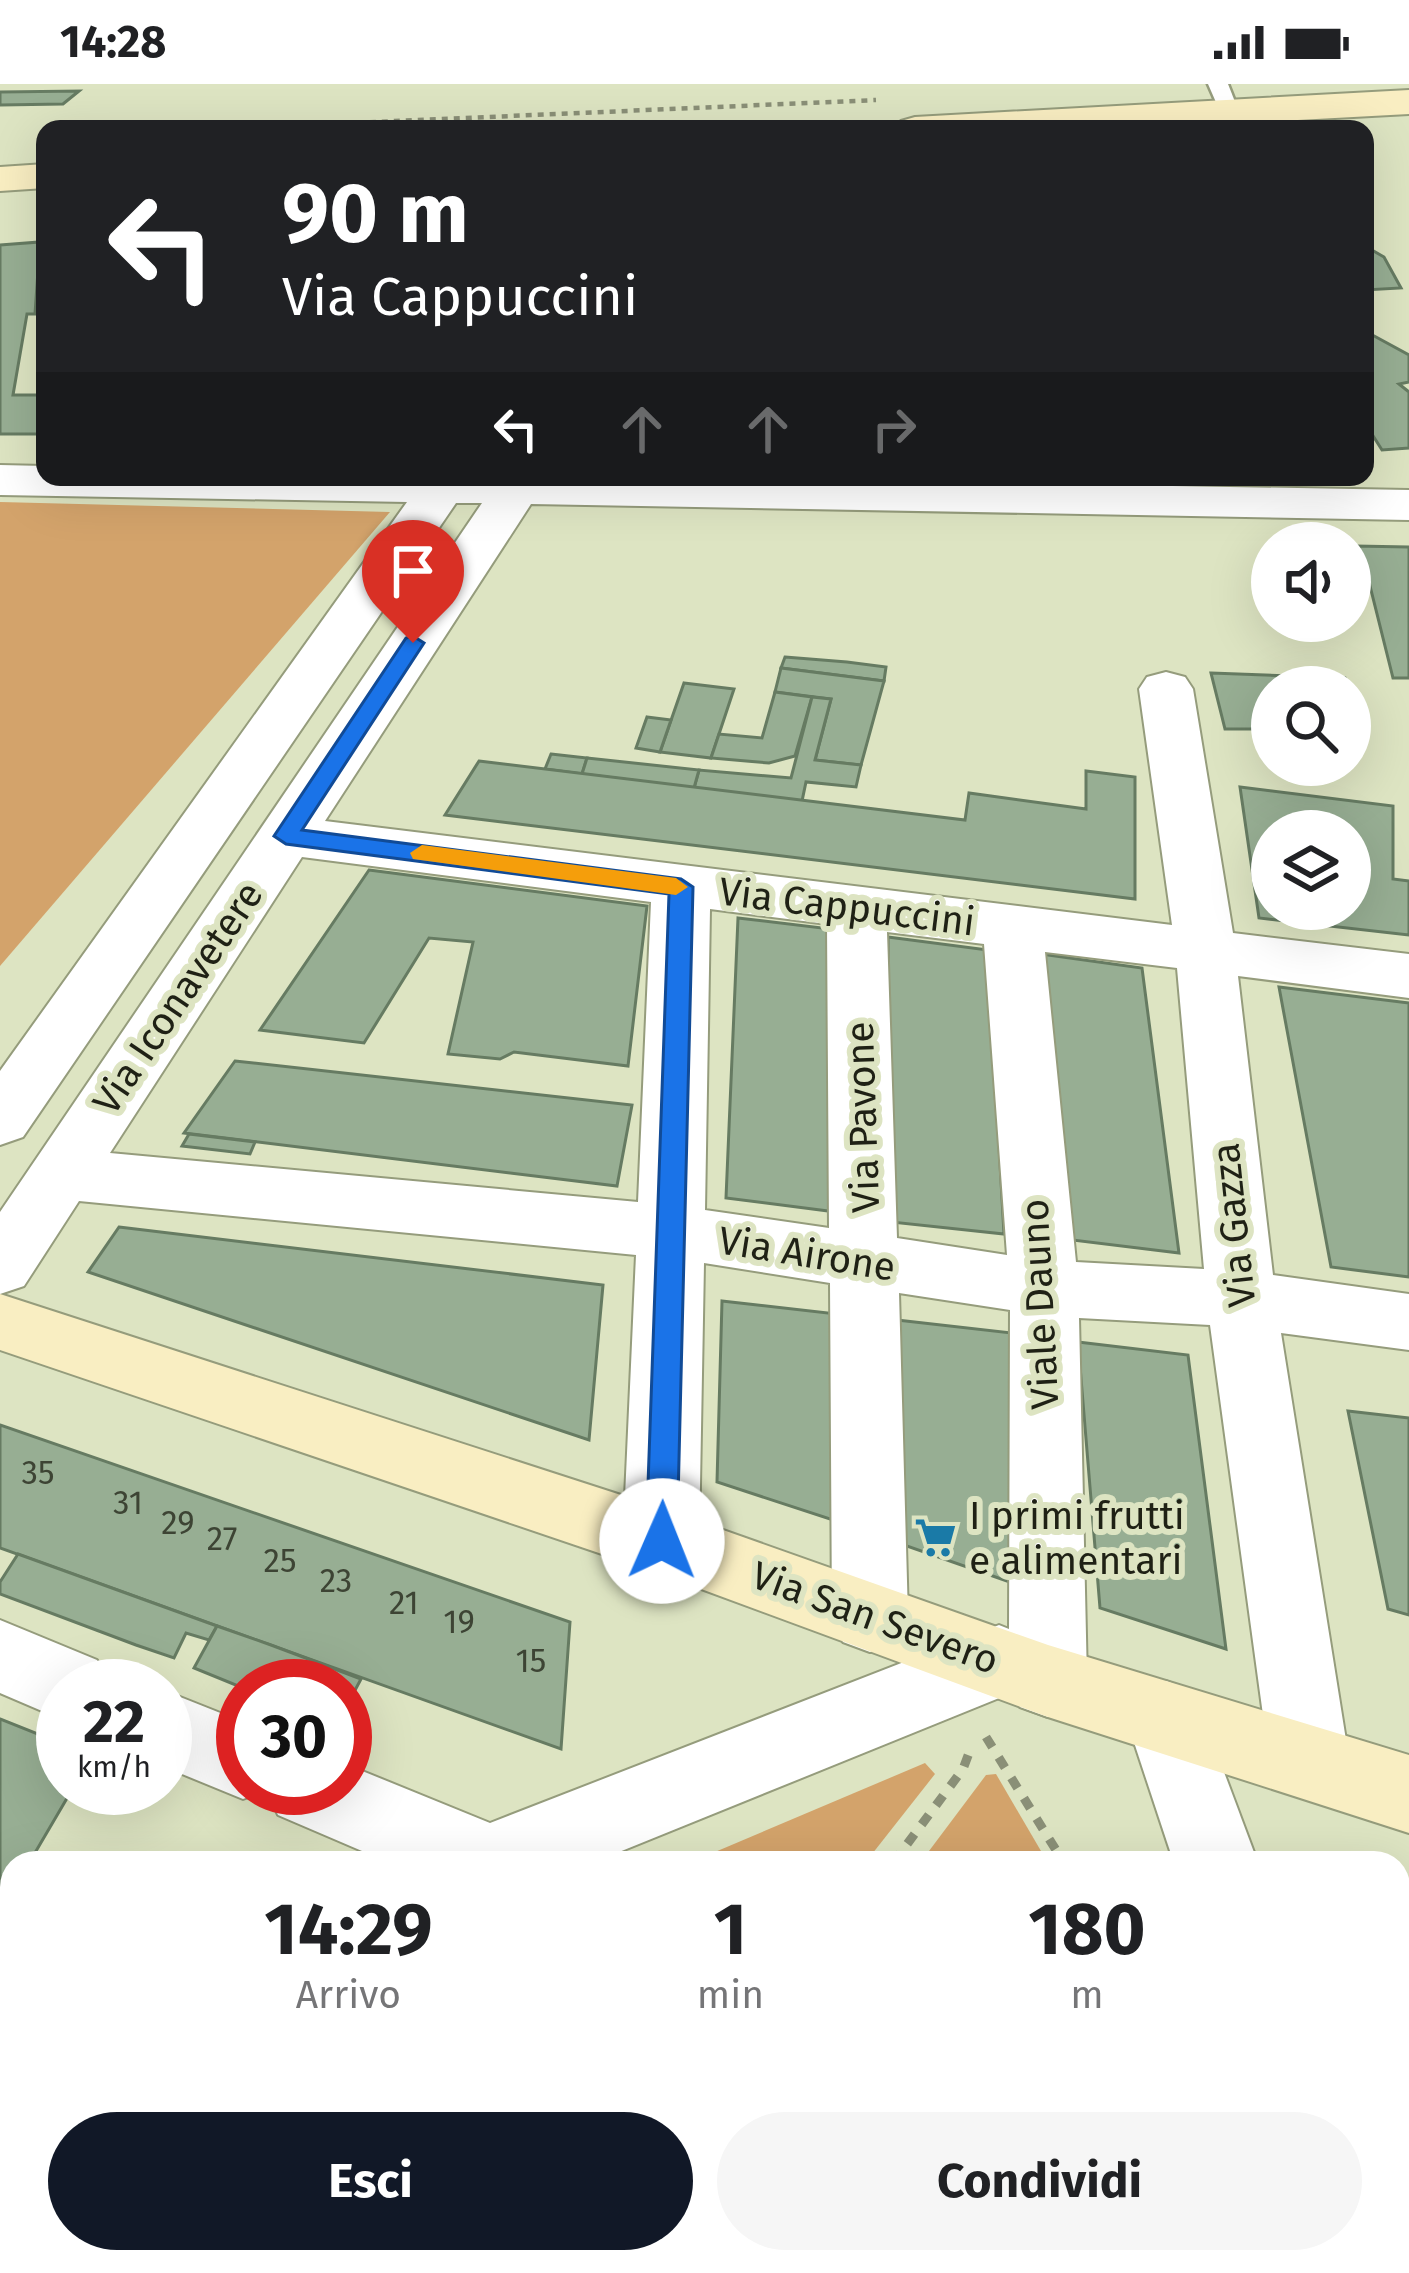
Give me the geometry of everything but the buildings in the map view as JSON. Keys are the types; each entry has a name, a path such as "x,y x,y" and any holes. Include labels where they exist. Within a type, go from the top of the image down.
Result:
{"street":[{"path":"1005,120 1224,98 1408,106"},
{"path":"0,179 36,177"},
{"path":"0,480 36,481"},
{"path":"332,486 1409,505"},
{"name":"Via Iconavetere","path":"0,1120 442,488"},
{"name":"Via Iconavetere","path":"0,1267 516,489"},
{"name":"Via Gazza","path":"1166,689 1204,948 1241,1299 1310,1759"},
{"name":"Via Cappuccini","path":"286,836 1409,976"},
{"path":"662,1541 681,887"},
{"name":"Via Pavone","path":"857,906 870,1617"},
{"name":"Viale Dauno","path":"1012,927 1044,1288 1023,1671"},
{"name":"Via Airone","path":"62,1174 668,1231 1044,1288 1241,1299 1409,1322"},
{"name":"Via San Severo","path":"0,1322 662,1541 1023,1671 1409,1794"},
{"path":"0,1655 36,1671"},
{"path":"522,1851 1023,1671"},
{"path":"1166,1718 1212,1851"},
{"path":"372,1815 460,1851"}],"path":[{"path":"416,120 887,99"},
{"path":"902,1851 963,1769 978,1727 994,1745 1057,1851"}],"shaded area":[{"path":"0,502 390,512 0,966"},
{"path":"925,1763 935,1774 874,1851 717,1851"},
{"path":"996,1774 1041,1851 929,1851 986,1775"}],"slow traffic":[{"path":"422,853 676,887"}],"place":[{"name":"I primi frutti e alimentari","path":"935,1538"}],"route":[{"path":"413,643 286,836 681,887 662,1541"}]}
